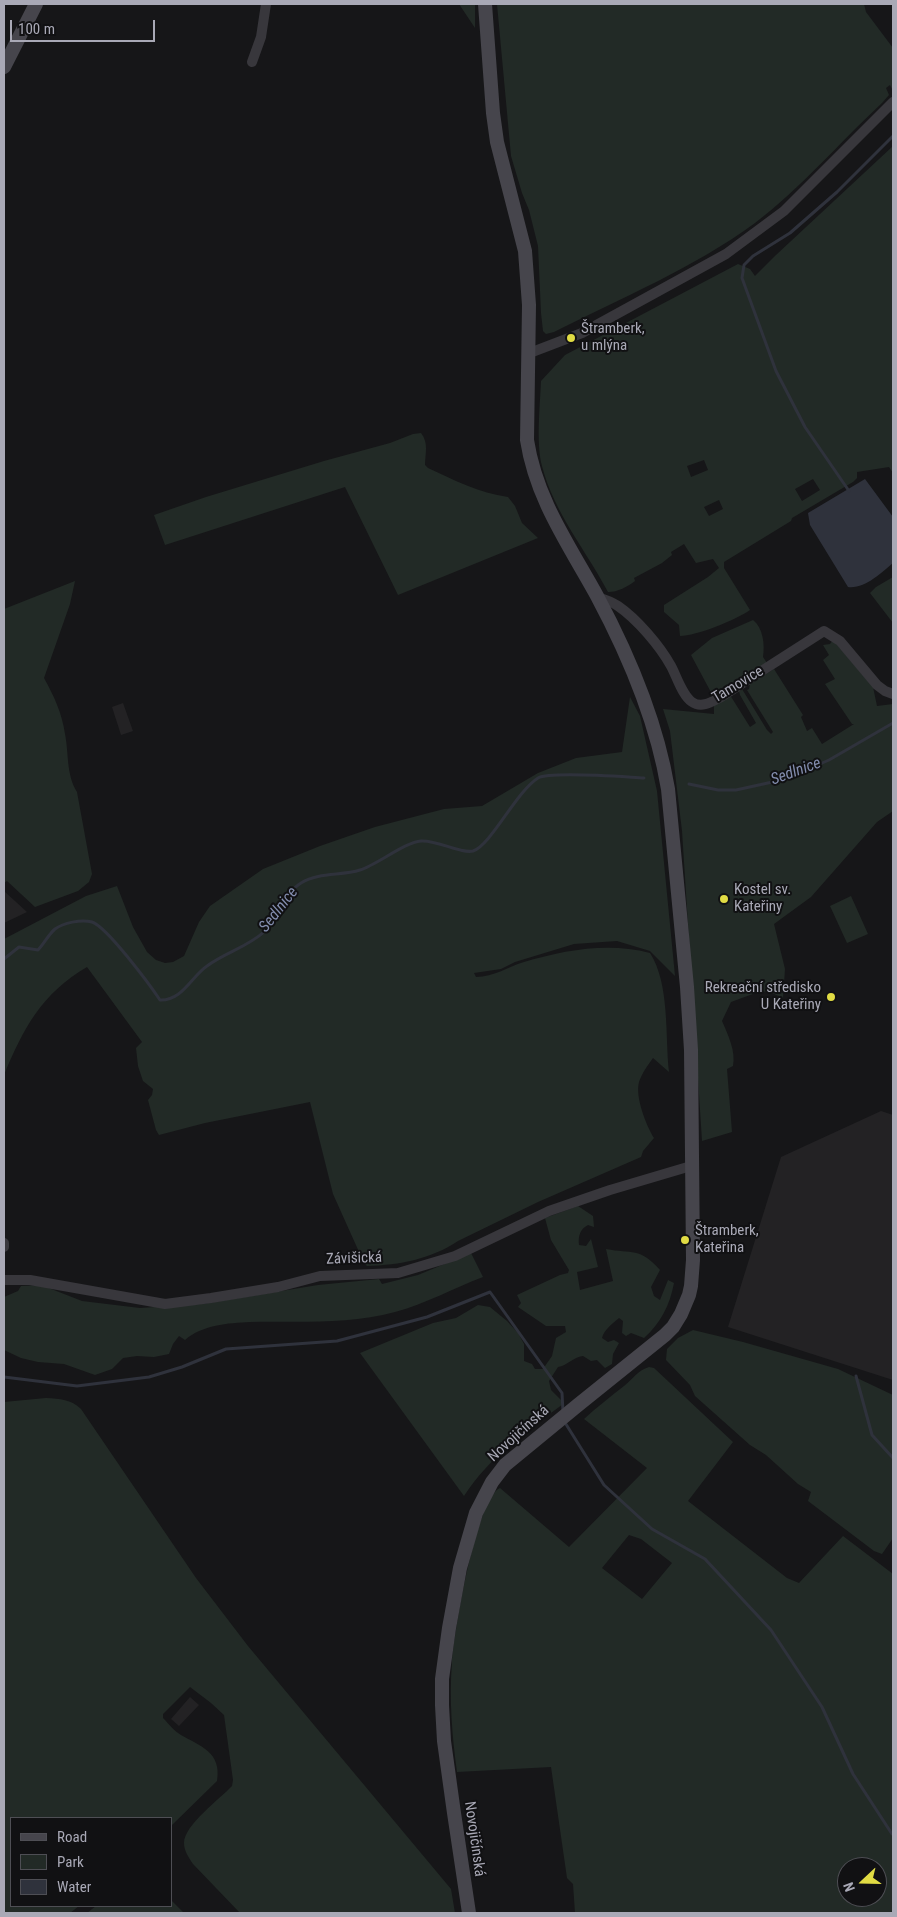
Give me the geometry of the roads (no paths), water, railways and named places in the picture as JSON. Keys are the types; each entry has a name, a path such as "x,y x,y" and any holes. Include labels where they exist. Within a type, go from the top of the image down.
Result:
{"street":[{"path":"4,67 36,4"},
{"path":"252,62 261,37 266,4"},
{"name":"Novojičínská","path":"469,1913 446,1759 442,1679 460,1568 482,1498 506,1465 665,1335 676,1322 689,1296 693,1276 691,1050 673,826 667,782 652,722 620,645 597,596 564,541 544,500 534,472 527,440 528,305 525,251 497,142 485,4"},
{"path":"527,354 582,333 726,254 784,211 893,102"},
{"name":"Tamovice","path":"597,596 618,605 645,630 670,664 686,695 693,703 699,705 708,704 721,697 824,631 840,641 877,685 884,691 893,694"},
{"name":"Závišická","path":"4,1280 30,1280 165,1304 278,1287 320,1276 398,1273 455,1256 549,1211 610,1190 691,1166"}],"water":[{"path":"865,479 893,517 893,563 867,583 861,586 848,587 810,525 808,513"}],"waterway":[{"path":"849,491 805,427 776,371 742,278 744,265 753,256 790,233 837,192 893,136"},
{"name":"Sedlnice","path":"689,784 718,790 736,790 786,779 829,760 893,723"},
{"name":"Sedlnice","path":"4,959 19,947 38,950 53,931 63,925 78,921 88,921 99,926 108,934 160,1000 168,999 186,988 207,966 258,937 265,931 290,893 301,883 315,877 360,870 414,842 428,841 462,851 473,851 488,839 521,794 538,778 557,775 644,778"},
{"path":"4,1377 77,1386 149,1377 182,1367 226,1349 337,1341 427,1317 490,1292 562,1393 563,1412"},
{"path":"856,1376 872,1435 893,1458"},
{"path":"564,1421 604,1485 652,1529 705,1559 771,1630 822,1707 853,1774 892,1834"}],"place":[{"name":"Štramberk, u mlýna","path":"571,338"},
{"name":"Kostel sv. Kateřiny","path":"724,899"},
{"name":"Rekreační středisko U Kateřiny","path":"831,997"},
{"name":"Štramberk, Kateřina","path":"685,1240"}]}
